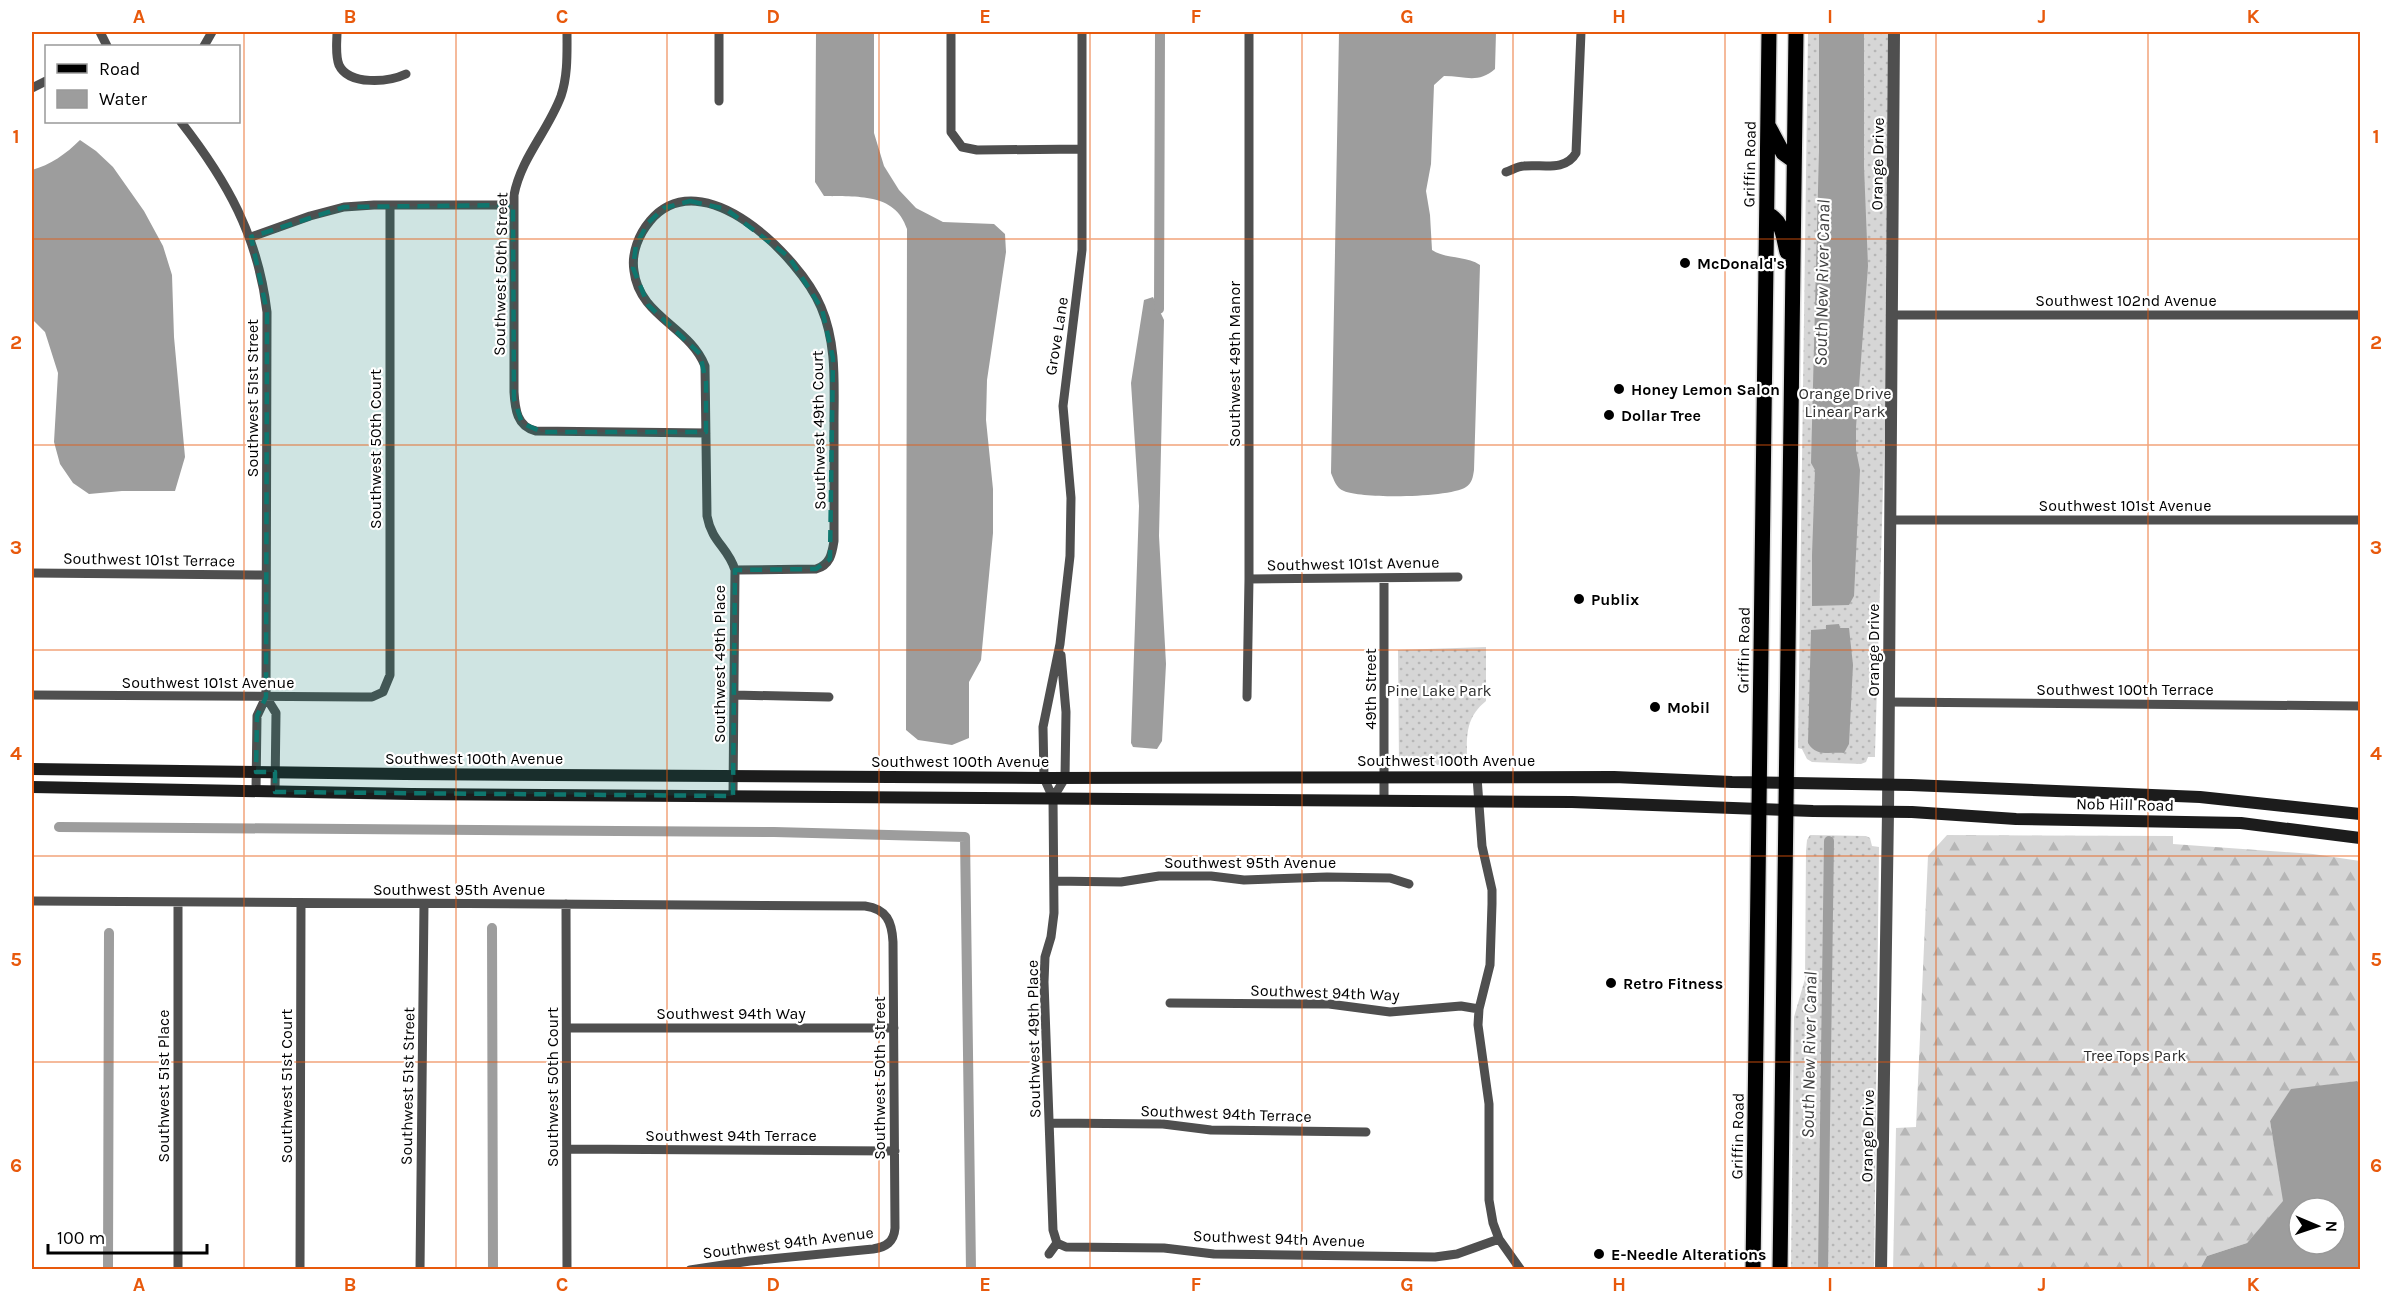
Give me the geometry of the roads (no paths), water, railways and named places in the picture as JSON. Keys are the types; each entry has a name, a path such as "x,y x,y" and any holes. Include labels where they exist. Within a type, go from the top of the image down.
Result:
{"main road":[{"name":"Griffin Road","path":"1753,1262 1769,32"},
{"path":"1780,1269 1796,32"},
{"path":"1768,125 1783,153 1794,161"},
{"path":"1767,214 1780,223 1792,269"},
{"name":"Southwest 100th Avenue","path":"32,769 1044,778 1614,777 1889,784"},
{"name":"Nob Hill Road","path":"1889,784 2200,797 2361,814"},
{"path":"32,787 275,792 1479,801 1888,812"},
{"name":"Nob Hill Road","path":"1888,812 2016,819 2241,823 2361,838"},
{"path":"1753,1262 1764,1269"}],"street":[{"path":"337,32 337,58 339,65 348,75 369,80 392,79 406,74"},
{"name":"Southwest 50th Street","path":"567,32 566,77 562,94 519,175 513,205 515,408 519,419 526,427 536,431 706,433"},
{"path":"718,32 719,101"},
{"path":"951,32 951,128 959,144 977,150 1082,149"},
{"name":"Grove Lane","path":"1053,798 1044,778 1043,727 1060,644 1071,526 1071,498 1063,406 1082,250 1082,32"},
{"name":"Southwest 49th Manor","path":"1246,697 1249,579 1249,32"},
{"path":"1506,172 1521,166 1569,163 1573,159 1578,147 1581,32"},
{"name":"Orange Drive","path":"1881,1269 1889,784 1894,32"},
{"name":"Southwest 51st Street","path":"182,123 213,165 251,237 264,284 267,312 266,697 256,716 256,791"},
{"name":"Southwest 49th Court","path":"656,214 675,204 690,201 717,204 737,215 789,257 815,294 828,324 834,370 834,541 830,559 822,567 808,570 735,570"},
{"name":"Southwest 50th Court","path":"383,692 390,675 390,205"},
{"path":"251,237 326,211 362,206 513,205"},
{"name":"Southwest 49th Place","path":"656,214 640,235 636,245 633,268 635,281 648,305 694,345 700,354 706,382 706,502 709,529 733,563 735,570 733,796"},
{"name":"Southwest 102nd Avenue","path":"1892,315 2361,315"},
{"name":"Southwest 101st Avenue","path":"1890,520 2361,520"},
{"name":"Southwest 101st Terrace","path":"32,573 266,575"},
{"name":"Southwest 101st Avenue","path":"1249,579 1458,577"},
{"name":"49th Street","path":"1384,579 1384,800"},
{"name":"Grove Lane","path":"1060,644 1066,712 1065,778"},
{"name":"Southwest 101st Avenue","path":"32,695 372,697 383,692"},
{"path":"734,695 830,697"},
{"name":"Southwest 51st Street","path":"266,697 276,713 275,792"},
{"name":"Southwest 100th Terrace","path":"1889,702 2361,706"},
{"path":"1477,777 1482,846 1492,890 1490,965 1479,1009 1478,1032 1489,1104 1489,1200 1493,1223 1499,1239 1521,1269"},
{"path":"1053,798 1065,778"},
{"name":"Southwest 49th Place","path":"1053,798 1053,925 1044,967 1053,1230 1057,1243"},
{"name":"Southwest 95th Avenue","path":"1054,881 1121,882 1159,876 1211,876 1244,879 1390,878 1409,884"},
{"name":"Southwest 95th Avenue","path":"32,901 866,906 885,913"},
{"name":"Southwest 51st Place","path":"178,903 178,1269"},
{"name":"Southwest 51st Court","path":"300,1269 301,903"},
{"name":"Southwest 51st Street","path":"420,1269 424,904"},
{"name":"Southwest 50th Court","path":"566,904 567,1269"},
{"name":"Southwest 50th Street","path":"885,913 893,932 896,1228 890,1243"},
{"name":"Southwest 94th Way","path":"1170,1003 1329,1004 1390,1012 1461,1006 1479,1009"},
{"name":"Southwest 94th Way","path":"567,1028 894,1028"},
{"name":"Southwest 94th Terrace","path":"1050,1123 1162,1124 1211,1130 1366,1132"},
{"name":"Southwest 94th Terrace","path":"568,1149 895,1151"},
{"name":"Southwest 94th Avenue","path":"1057,1243 1066,1247 1164,1248 1214,1254 1435,1257 1457,1254 1499,1239"},
{"name":"Southwest 94th Avenue","path":"690,1269 873,1249 890,1243"},
{"path":"1049,1254 1057,1243"}],"water":[{"path":"816,32 874,32 874,133 884,166 899,190 916,208 943,222 994,224 1005,234 1006,252 987,380 986,420 993,489 993,533 981,660 969,682 969,738 952,745 918,740 906,730 907,229 901,217 893,208 884,203 861,197 824,196 815,182"},
{"path":"1339,32 1496,32 1495,69 1477,78 1444,76 1434,85 1431,164 1426,191 1432,250 1480,265 1474,470 1470,484 1457,491 1406,496 1354,494 1339,488 1331,473"},
{"path":"1819,32 1864,32 1864,167 1868,266 1856,427 1856,450 1860,470 1854,596 1849,605 1812,606 1815,470 1811,463 1819,151"},
{"path":"80,140 113,167 144,211 163,246 172,275 174,337 185,457 175,491 122,491 89,494 73,483 60,464 54,442 58,373 45,332 32,319 32,170 57,158"},
{"path":"1153,297 1164,320 1159,536 1166,664 1162,741 1157,749 1133,747 1131,743 1139,506 1131,383 1144,300"},
{"path":"1839,624 1840,628 1849,628 1853,665 1849,744 1844,753 1823,753 1815,750 1808,743 1811,630 1826,629 1826,625"},
{"path":"2357,1081 2360,1083 2360,1269 2200,1269 2207,1256 2247,1243 2283,1201 2270,1121 2291,1089"}],"waterway":[{"path":"1159,309 1160,32"},
{"path":"59,827 774,832 965,837 971,1270"},
{"name":"South New River Canal","path":"1823,1270 1829,841"},
{"path":"492,928 493,1270"},
{"path":"108,1270 109,933"}],"place":[{"name":"McDonald's","path":"1685,263"},
{"name":"Honey Lemon Salon","path":"1619,389"},
{"name":"Dollar Tree","path":"1609,415"},
{"name":"Publix","path":"1579,599"},
{"name":"Mobil","path":"1655,707"},
{"name":"Retro Fitness","path":"1611,983"},
{"name":"E-Needle Alterations","path":"1599,1254"}],"park label":[{"name":"Orange Drive Linear Park","path":"1845,402"},
{"name":"Pine Lake Park","path":"1439,690"},
{"name":"Tree Tops Park","path":"2135,1055"}]}
